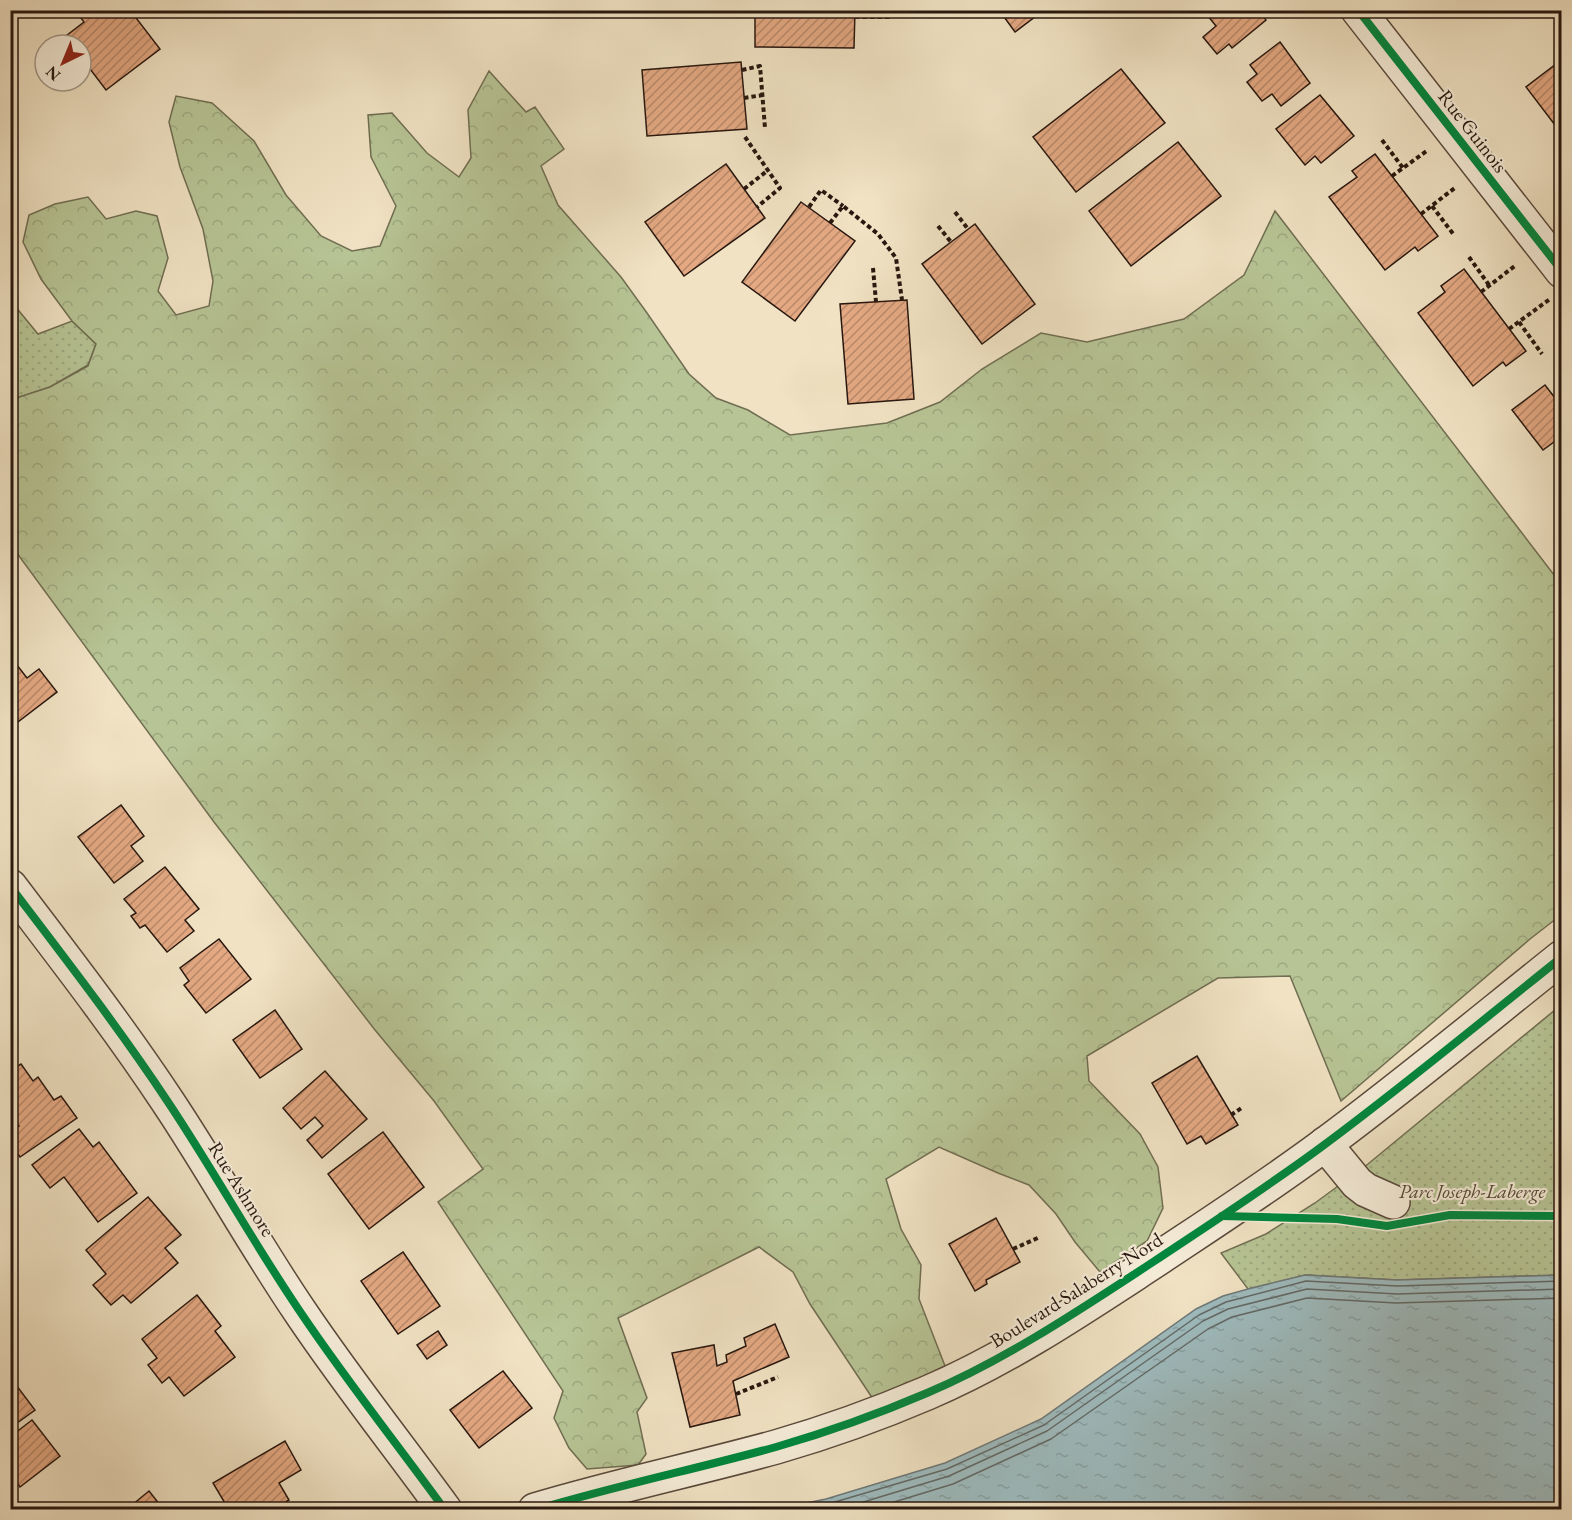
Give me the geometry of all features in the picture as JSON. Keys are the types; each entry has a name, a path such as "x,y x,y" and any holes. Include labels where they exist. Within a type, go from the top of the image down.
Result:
{"street":[{"name":"Rue Guinois","path":"1358,10 1542,246 1557,284"},
{"name":"Rue Ashmore","path":"10,886 126,1040 170,1104 301,1313 445,1509"},
{"name":"Boulevard Salaberry Nord","path":"535,1509 778,1446 838,1427 929,1392 970,1373 1101,1296 1284,1174 1397,1089 1562,957"},
{"path":"1325,1144 1357,1183 1366,1190 1393,1202"}],"path":[{"path":"855,17 891,17"},
{"path":"742,70 760,66 765,128"},
{"path":"744,98 763,95"},
{"path":"1392,176 1453,131"},
{"path":"745,137 780,188 757,207"},
{"path":"1382,140 1403,168"},
{"path":"1421,214 1481,168"},
{"path":"744,189 767,171"},
{"path":"809,207 821,190 878,234 896,258 902,300"},
{"path":"831,223 843,206"},
{"path":"1432,206 1454,235"},
{"path":"956,212 968,229"},
{"path":"938,226 951,242"},
{"path":"1480,292 1542,246"},
{"path":"1469,257 1490,285"},
{"path":"873,268 876,302"},
{"path":"1509,329 1557,284"},
{"path":"1519,322 1542,354"},
{"path":"1231,1115 1243,1107"},
{"path":"1013,1249 1040,1237"},
{"path":"736,1394 778,1377"}],"green space":[{"path":"489,71 526,112 535,107 564,149 541,166 558,205 621,277 689,374 716,398 748,410 790,435 887,423 940,402 982,369 1041,333 1087,342 1184,319 1244,275 1275,211 1561,584 1561,915 1341,1101 1290,976 1218,978 1087,1056 1089,1081 1140,1134 1158,1167 1163,1208 1147,1241 1100,1272 1056,1214 1029,1185 939,1147 886,1179 901,1229 921,1265 919,1299 945,1366 894,1391 873,1399 810,1304 793,1272 759,1247 618,1318 647,1398 637,1412 646,1454 638,1465 587,1469 569,1448 554,1418 563,1391 438,1202 483,1169 434,1101 375,1030 214,822 11,545 10,400 50,387 88,366 96,344 72,321 41,279 23,242 29,215 55,204 88,197 106,219 136,211 157,216 168,258 158,291 176,315 209,306 213,281 203,229 180,167 169,122 176,96 212,103 254,141 286,195 321,236 352,251 380,246 396,206 371,157 368,115 392,113 427,153 459,177 471,158 468,110"},
{"path":"10,300 38,334 72,321 96,344 88,365 50,387 11,400"},
{"name":"Parc Joseph-Laberge","path":"1561,1005 1561,1275 1397,1280 1306,1275 1248,1289 1221,1253 1266,1234 1315,1203 1368,1164"}],"water":[{"path":"1305,1275 1397,1280 1561,1275 1561,1509 777,1509 826,1499 945,1463 1041,1419 1196,1309 1223,1296"}],"building":[{"path":"75,10 130,10 160,49 106,90 93,73 93,33 70,33 84,22"},
{"path":"755,10 855,10 854,48 755,47"},
{"path":"999,10 1044,10 1015,32"},
{"path":"1203,10 1259,10 1266,20 1232,48 1229,44 1217,54 1203,37 1216,26"},
{"path":"1280,42 1310,83 1281,106 1272,94 1262,101 1247,82 1257,74 1250,65"},
{"path":"1560,61 1562,63 1562,126 1558,129 1526,87"},
{"path":"741,62 747,129 647,136 642,70"},
{"path":"1121,69 1165,123 1076,192 1033,137"},
{"path":"1320,95 1354,136 1321,163 1315,156 1305,165 1276,129"},
{"path":"1178,142 1221,196 1131,266 1089,211"},
{"path":"1375,154 1438,236 1418,251 1415,247 1385,270 1329,197 1357,177 1352,171"},
{"path":"726,164 765,218 684,276 645,222"},
{"path":"801,202 855,241 795,321 742,282"},
{"path":"975,224 1035,304 982,344 922,264"},
{"path":"1464,269 1526,351 1506,366 1503,362 1473,386 1418,313 1445,292 1441,286"},
{"path":"907,300 914,399 848,404 840,304"},
{"path":"1545,385 1562,407 1562,436 1543,450 1512,410"},
{"path":"13,660 27,678 39,669 57,692 10,728 10,662"},
{"path":"121,805 144,836 131,846 143,861 114,883 78,837"},
{"path":"165,867 199,909 185,920 194,931 167,952 145,925 140,928 131,916 136,913 124,899"},
{"path":"219,939 251,979 206,1013 184,985 189,981 180,968"},
{"path":"275,1010 302,1049 260,1078 233,1040"},
{"path":"1197,1056 1238,1125 1206,1144 1201,1136 1187,1144 1152,1083"},
{"path":"21,1064 33,1081 38,1077 54,1100 61,1096 77,1118 20,1157 10,1143 10,1131 19,1126 10,1114 10,1071"},
{"path":"325,1071 367,1119 322,1158 307,1140 323,1126 315,1117 301,1129 283,1108"},
{"path":"79,1129 93,1147 99,1142 137,1193 98,1222 64,1177 50,1188 32,1165"},
{"path":"383,1132 424,1187 369,1229 328,1174"},
{"path":"148,1197 181,1235 165,1248 178,1263 131,1303 123,1295 111,1305 93,1285 106,1274 86,1250"},
{"path":"996,1218 1020,1262 986,1280 987,1284 975,1291 949,1244"},
{"path":"403,1252 440,1306 398,1334 361,1281"},
{"path":"197,1295 221,1326 215,1331 235,1357 184,1396 169,1377 162,1383 148,1365 157,1358 142,1339"},
{"path":"775,1324 789,1357 733,1381 740,1415 690,1427 672,1353 714,1345 717,1366 727,1362 726,1355 746,1346 744,1338"},
{"path":"438,1331 447,1345 427,1359 417,1345"},
{"path":"503,1371 532,1408 479,1448 450,1410"},
{"path":"10,1377 35,1410 10,1428"},
{"path":"32,1420 60,1456 20,1487 10,1474 10,1437"},
{"path":"285,1441 301,1470 279,1483 289,1500 272,1510 229,1510 213,1483"},
{"path":"149,1491 164,1510 126,1510"}],"cycle path":[{"path":"1358,10 1562,271"},
{"path":"10,886 149,1074 301,1313 445,1510"},
{"path":"535,1510 815,1435 909,1401 986,1365 1099,1298 1282,1175 1384,1099 1562,957"},
{"path":"1222,1216 1337,1219 1387,1226 1450,1215 1562,1216"}]}
